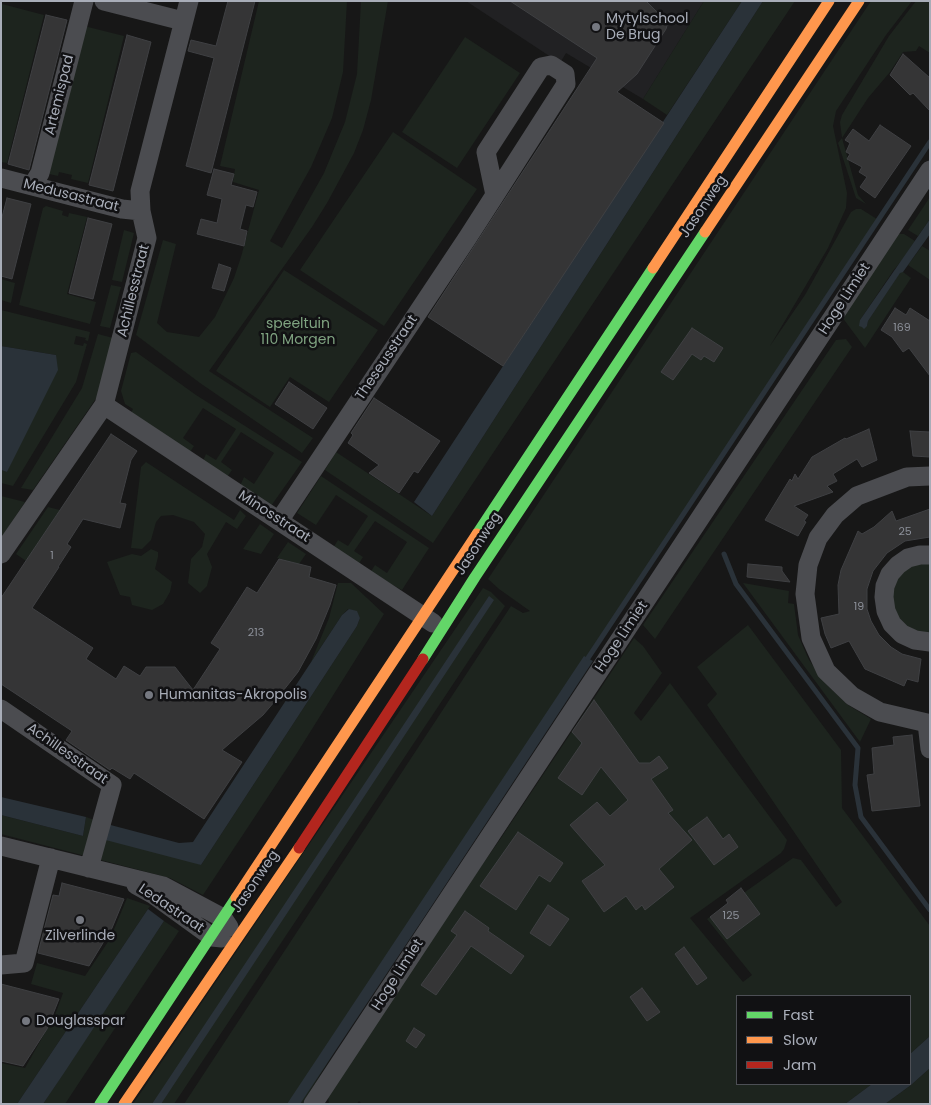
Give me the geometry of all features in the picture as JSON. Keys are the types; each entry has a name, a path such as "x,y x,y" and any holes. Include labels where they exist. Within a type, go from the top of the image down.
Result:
{"street":[{"name":"Artemispad","path":"32,186 40,173 84,1"},
{"path":"104,1 183,21"},
{"name":"Achillesstraat","path":"1,554 104,405 148,238 141,211 140,191 188,1"},
{"name":"Jasonweg","path":"100,1104 829,1"},
{"name":"Jasonweg","path":"124,1104 443,629 475,577 859,1"},
{"name":"Theseusstraat","path":"279,520 495,195 566,84 565,74 551,65 541,67 486,152 495,195"},
{"name":"Hoge Limiet","path":"313,1104 930,170"},
{"name":"Medusastraat","path":"1,178 122,209 141,211"},
{"name":"Minosstraat","path":"104,405 443,629"},
{"path":"930,476 907,477 857,496 835,514 818,538 808,565 805,594 811,638 826,671 852,696 880,712 927,724 930,748"},
{"path":"930,555 914,556 898,565 890,574 885,586 884,598 886,611 892,624 902,634 915,640 930,642"},
{"name":"Achillesstraat","path":"1,709 112,785 89,868"},
{"name":"Ledastraat","path":"1,846 163,886 223,918 236,939"},
{"path":"1,965 24,963 51,858"},
{"name":"Ledastraat","path":"118,876 154,895 212,937 236,939"}],"shaded area":[{"name":"Mytylschool De Brug","path":"466,1 704,1 643,99 566,53 560,63"},
{"path":"742,1 763,1 432,516 414,502"},
{"path":"930,219 930,234 903,272 900,273 868,321 867,326 864,329 859,326 860,320"},
{"path":"1,346 56,355 58,370 7,472 1,470"},
{"path":"489,596 494,600 161,1104 152,1104"},
{"path":"349,609 357,611 360,618 357,626 201,865 98,838 103,823 179,843 193,842 342,615"},
{"path":"584,656 593,661 423,919 300,1104 287,1104"},
{"path":"1,797 86,817 83,836 1,815"},
{"path":"148,909 164,921 64,1073 43,1104 17,1104"},
{"path":"930,1036 930,1068 911,1085 911,1053"},
{"path":"871,1085 911,1085 885,1104 845,1104"}],"green space":[{"path":"259,1 347,1 343,72 332,118 311,167 270,241 282,248 324,173 345,122 357,74 361,1 388,1 371,100 363,130 354,153 312,227 209,371 313,438 302,453 200,383 136,335 163,240 176,244 157,323 167,332 199,337 215,317 234,278 259,190 233,182 235,169 220,166"},
{"path":"704,1 742,1 667,115 643,99"},
{"path":"763,1 795,1 433,543 325,470 336,452 432,516"},
{"path":"871,1 912,1 886,35 836,111 833,126 847,193 846,208 828,248 770,346 805,295 851,212 861,209 880,221 419,915 302,1104 184,1104 511,606 523,613 530,611 488,579"},
{"path":"916,1 930,1 930,53 919,46 916,51 903,52 890,72 868,98 842,138 840,122 842,115 889,36"},
{"path":"2,4 44,15 7,163 1,162"},
{"path":"84,26 124,36 88,183 71,179 72,175 59,172 58,176 45,173"},
{"path":"465,37 520,73 457,168 402,132"},
{"path":"393,132 477,189 384,326 300,270"},
{"path":"842,138 858,195 866,204 856,198 838,143"},
{"path":"930,197 930,219 918,236 908,230"},
{"path":"46,206 63,211 62,215 68,217 69,213 87,217 67,294 96,302 90,324 19,305 43,208"},
{"path":"124,230 134,233 122,282 112,280"},
{"path":"896,234 904,234 915,241 860,320 867,326 868,321 900,272 911,278 865,348 842,317"},
{"path":"922,246 930,251 930,280 908,265"},
{"name":"speeltuin 110 Morgen","path":"284,270 378,330 329,402 290,377 270,407 216,371"},
{"path":"1,279 15,283 11,303 1,300"},
{"path":"111,285 121,287 110,328 100,326"},
{"path":"1,310 90,332 88,341 85,340 86,338 76,336 74,344 83,346 84,343 87,344 76,382 13,486 1,483 1,470 7,472 56,355 1,346"},
{"path":"98,334 113,338 97,397 33,490 21,488 82,388"},
{"path":"846,339 852,347 655,639 643,625 836,340"},
{"path":"136,352 196,395 302,462 271,506 240,486 244,477 254,484 274,453 241,432 221,462 232,470 227,477 203,461 206,454 216,460 236,429 203,408 183,438 194,446 190,452 131,413 133,409 125,404 121,391 131,353"},
{"path":"146,462 234,520 240,510 246,516 237,529 226,522 207,554 212,567 207,586 200,593 188,583 191,559 202,547 205,534 194,522 173,515 161,516 156,522 151,540 142,549 131,548 141,467"},
{"path":"321,476 429,548 402,590 370,573 375,565 387,573 407,542 375,521 354,551 363,557 358,565 333,548 338,540 348,546 368,516 336,495 316,525 297,513"},
{"path":"1,496 25,502 1,538"},
{"path":"48,507 60,510 26,561 16,554"},
{"path":"260,524 274,534 261,554 243,549"},
{"path":"288,542 306,554 299,564 277,558"},
{"path":"151,549 158,552 155,569 172,582 170,592 163,604 152,610 132,605 130,597 120,595 107,562 132,554 141,556"},
{"path":"930,562 930,635 905,628 891,606 894,581 902,571 913,564"},
{"path":"338,583 351,583 384,614 297,753 203,895 170,878 1,834 1,815 83,836 86,817 201,865 357,626 360,618 357,612 348,609 311,662 329,618"},
{"path":"743,583 789,591 788,603 794,604 798,635 809,660 827,685 848,705 871,719 860,742"},
{"path":"483,588 491,592 505,606 174,1104 133,1104"},
{"path":"748,625 841,750 842,808 930,926 930,1036 911,1053 911,995 736,995 736,1085 871,1085 845,1104 362,1104 359,1101 357,1104 329,1104 328,1097 398,985 501,838 634,638 643,646 662,673 634,713 641,721 670,683 787,840 781,853 690,918 743,982 752,975 707,919 793,858 801,860 836,907 842,902 707,705 717,694 697,667"},
{"path":"127,898 150,906 17,1104 1,1104 1,1063 25,1068 55,1015 63,993 31,984 37,963 85,976 110,939"},
{"path":"164,921 179,931 65,1104 43,1104"},
{"path":"930,1068 930,1104 885,1104 911,1085"}],"building":[{"path":"228,1 255,1 211,173 186,166 214,58 188,51 191,40 216,46"},
{"path":"510,1 646,1 668,22 666,29 637,74 617,92 664,123 503,366 428,317 597,58"},
{"path":"46,15 67,20 29,170 8,164"},
{"path":"127,35 151,42 113,191 89,185"},
{"path":"903,54 930,78 930,111 913,93 910,95 890,75"},
{"path":"880,125 911,146 875,198 860,187 867,177 859,172 862,167 847,159 850,154 846,152 850,143 845,140 853,129 869,141"},
{"path":"214,169 234,174 231,185 257,192 253,207 246,205 240,229 247,231 244,246 197,234 201,219 217,223 222,199 207,195"},
{"path":"7,198 31,204 12,279 1,276 1,221"},
{"path":"88,218 112,224 93,299 69,293"},
{"path":"219,264 231,268 224,291 212,288"},
{"path":"895,308 906,315 910,308 930,321 930,376 909,348 903,352 892,337 881,330"},
{"path":"692,328 723,348 714,362 704,356 701,360 692,354 673,380 661,372"},
{"path":"289,382 327,408 313,429 275,404"},
{"path":"374,398 440,441 418,473 414,471 399,493 369,473 379,465 348,443 353,435 351,433"},
{"path":"869,429 877,460 862,467 857,459 833,474 837,481 827,486 833,492 794,506 808,515 798,536 765,520 790,479 792,481 795,474 798,479 812,457 845,438"},
{"path":"910,431 930,432 930,457 913,456"},
{"name":"Humanitas-Akropolis","path":"111,434 137,451 131,460 120,503 126,504 120,528 83,519 67,544 71,547 32,608 93,648 86,659 116,679 124,666 140,676 146,667 175,667 193,690 220,649 211,643 247,587 257,593 279,559 311,567 309,577 336,585 316,639 298,672 263,715 222,750 242,762 204,819 134,773 130,779 112,768 110,770 66,740 72,731 1,684 1,598"},
{"path":"930,509 930,537 905,541 887,553 873,571 867,589 867,609 879,635 891,647 902,654 921,659 918,682 907,679 904,686 865,669 849,641 831,648 821,618 839,614 838,585 841,570 858,531 862,534 874,527 892,511 896,521"},
{"path":"748,564 782,567 782,571 790,582 747,577"},
{"path":"594,700 639,763 650,763 659,756 668,768 651,779 673,810 668,813 692,840 659,869 674,887 645,910 642,905 636,910 626,896 604,912 582,881 605,865 570,825 597,802 610,816 628,800 601,767 582,795 558,778 582,743 572,732"},
{"path":"912,735 920,806 872,811 867,775 874,774 872,748 894,745 893,737"},
{"path":"707,817 723,839 729,834 738,847 714,865 688,831"},
{"path":"518,832 563,863 550,882 539,875 516,910 480,886"},
{"name":"Zilverlinde","path":"62,883 124,899 112,928 89,966 38,953 53,895 59,896"},
{"path":"741,888 760,914 727,939 710,917 728,903 726,900"},
{"path":"548,905 569,919 550,946 530,933"},
{"path":"465,911 489,928 488,931 524,956 511,974 471,946 436,995 421,985 457,935 451,931"},
{"path":"684,947 707,978 697,985 675,954"},
{"name":"Douglasspar","path":"1,984 59,999 47,1029 23,1066 1,1061"},
{"path":"642,988 660,1012 647,1021 630,997"},
{"path":"414,1028 425,1035 416,1048 406,1041"}],"waterway":[{"path":"588,658 930,142"},
{"path":"724,554 736,584 858,748 855,785 861,817 930,910"}],"traffic: fast":[{"path":"423,659 475,577 705,232"},
{"path":"477,534 653,268"},
{"path":"100,1104 236,898"}],"traffic: slow":[{"path":"653,268 829,1"},
{"path":"705,232 859,1"},
{"path":"236,898 477,534"},
{"path":"124,1104 299,848"}],"traffic: jam":[{"path":"299,848 423,659"}],"place":[{"name":"Mytylschool De Brug","path":"596,27"},
{"name":"Humanitas-Akropolis","path":"149,695"},
{"name":"Zilverlinde","path":"80,920"},
{"name":"Douglasspar","path":"26,1021"}]}
